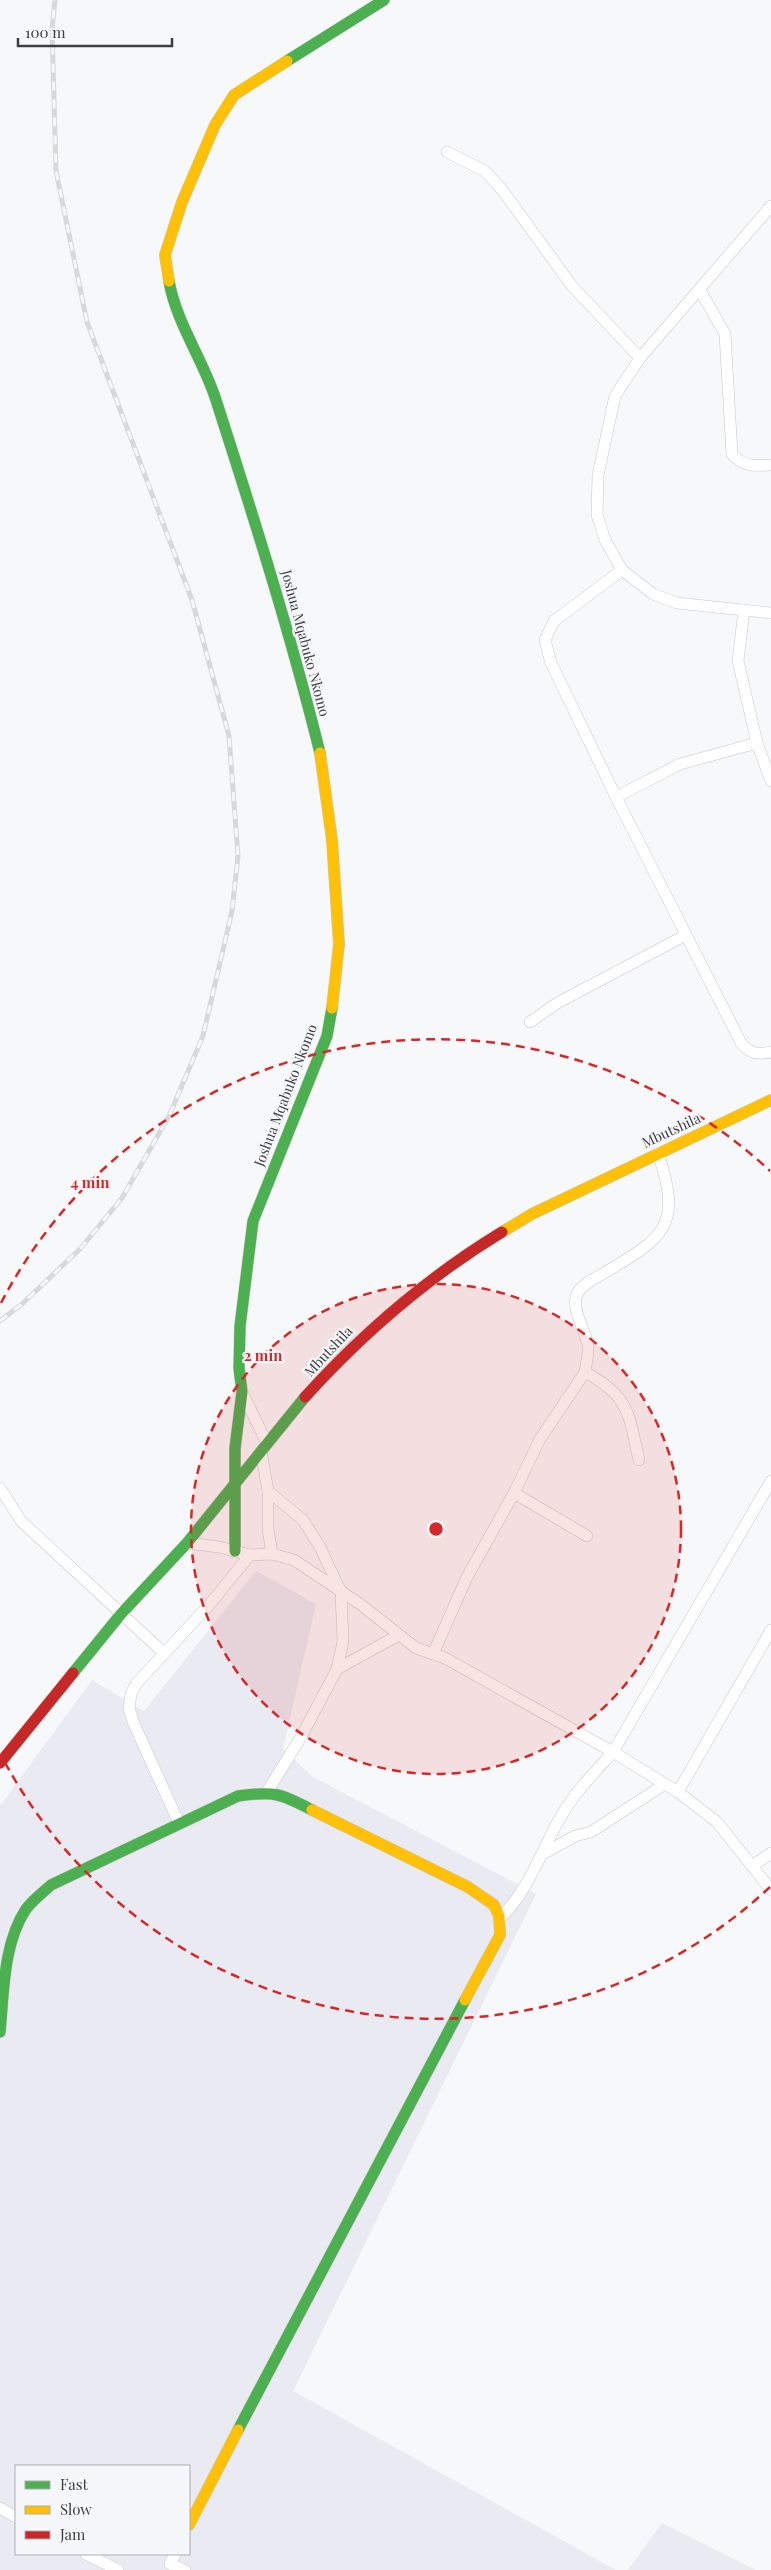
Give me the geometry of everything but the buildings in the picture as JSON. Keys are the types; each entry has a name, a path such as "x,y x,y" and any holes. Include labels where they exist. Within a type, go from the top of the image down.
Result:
{"street":[{"name":"Joshua Mqabuko Nkomo","path":"235,1551 237,1417 242,1392 239,1368 240,1326 253,1221 327,1036 335,991 339,944 332,840 322,763 273,577 213,392 172,298 165,255 182,202 211,133 234,95 384,0"},
{"path":"447,152 485,172 491,178 503,191 572,286 640,358"},
{"path":"771,206 640,358 615,396 598,475 597,515 605,540 622,570 653,594 677,603 771,613"},
{"path":"700,290 725,334 732,454 749,466 771,465"},
{"path":"622,570 554,621 545,640 551,663 616,797 741,1043 749,1052 758,1054 771,1052"},
{"path":"744,610 738,661 756,743 771,781"},
{"path":"616,797 680,764 756,743"},
{"path":"530,1022 559,1002 686,935"},
{"name":"Mbutshila","path":"0,1764 121,1614 187,1543 264,1447 343,1355 379,1320 464,1256 532,1214 771,1100"},
{"path":"433,1654 467,1577 514,1493 540,1439 585,1372 588,1346 576,1296 585,1285 631,1257 662,1231 669,1216 668,1187 658,1153"},
{"path":"585,1372 607,1384 624,1403 639,1460"},
{"path":"242,1392 264,1447 268,1491 268,1529 272,1554"},
{"path":"501,1916 513,1906 543,1854 560,1818 575,1796 613,1752 771,1481"},
{"path":"0,1488 22,1521 165,1654"},
{"path":"267,1792 301,1738 337,1669 343,1642 341,1592 320,1547 303,1520 268,1491"},
{"path":"514,1493 587,1536"},
{"path":"187,1543 250,1555 272,1554 294,1560 360,1604 397,1636 416,1648 433,1654 613,1752 678,1792 717,1822 771,1890"},
{"path":"179,1824 128,1708 131,1694 136,1684 165,1654 250,1555"},
{"path":"678,1792 771,1630"},
{"path":"337,1669 397,1636"},
{"path":"543,1854 575,1836 591,1832 665,1784"},
{"path":"0,2032 12,1946 23,1914 34,1900 51,1885 238,1796 267,1792 287,1797 468,1887 494,1905 501,1916 500,1935 289,2332 190,2523"},
{"path":"752,1866 771,1853"},
{"path":"0,2508 15,2516"},
{"path":"88,2555 118,2570"},
{"path":"170,2562 185,2570"}],"shaded area":[{"path":"256,1571 316,1604 283,1749 313,1777 536,1894 293,2391 616,2570 0,2570 0,1806 92,1680 144,1711"},
{"path":"662,2523 756,2570 628,2570"}],"railway":[{"path":"0,1321 22,1304 80,1249 122,1198 169,1116 203,1036 232,911 238,856 229,736 192,600 87,322 56,171 52,29 55,0"}],"traffic: fast":[{"path":"287,61 384,0"},
{"path":"169,281 177,311 215,397 284,618 320,753"},
{"path":"235,1551 235,1448 242,1392 239,1368 240,1326 253,1221 327,1036 332,1008"},
{"path":"73,1673 121,1614 187,1543 305,1397"},
{"path":"0,2032 6,1969 13,1937 26,1909 51,1885 238,1796 276,1795 292,1800 312,1810"},
{"path":"238,2430 465,2000"}],"traffic: slow":[{"path":"169,281 165,255 182,202 215,125 234,95 287,61"},
{"path":"320,753 332,840 339,944 332,1008"},
{"path":"502,1232 532,1214 771,1100"},
{"path":"312,1810 468,1887 494,1905 499,1916 500,1935 465,2000"},
{"path":"190,2523 238,2430"}],"traffic: jam":[{"path":"305,1397 327,1373 397,1307 448,1268 502,1232"},
{"path":"0,1763 73,1673"}]}
